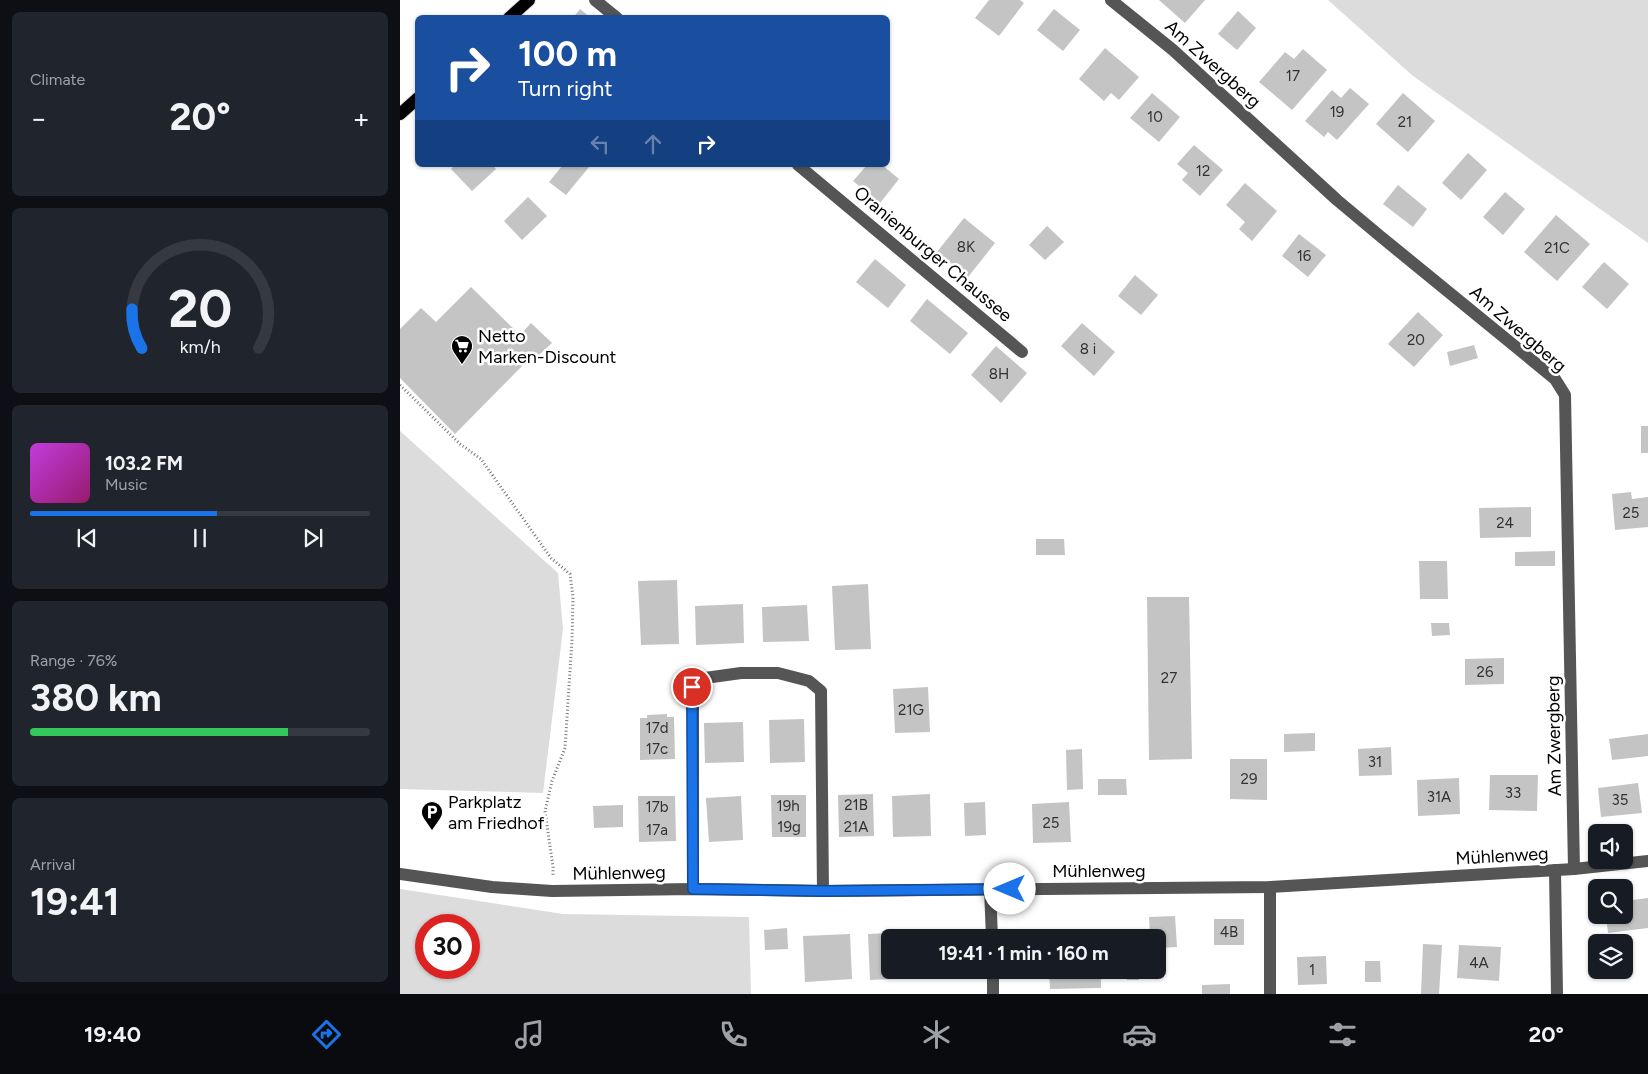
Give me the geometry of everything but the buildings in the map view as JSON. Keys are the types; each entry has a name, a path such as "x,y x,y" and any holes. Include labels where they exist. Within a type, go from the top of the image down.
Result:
{"main road":[{"path":"512,15 529,0"},
{"path":"400,114 415,101"}],"street":[{"path":"595,0 613,15"},
{"name":"Am Zwergberg","path":"1112,0 1173,50 1373,230 1555,379 1564,395 1574,869"},
{"name":"Oranienburger Chaussee","path":"800,167 1022,352"},
{"path":"693,889 692,687 705,678 740,673 778,673 809,681 820,691 824,891"},
{"name":"Mühlenweg","path":"400,874 492,887 552,891 693,889 824,891 1270,887 1574,869 1648,862"},
{"path":"1555,870 1557,994"},
{"path":"1270,887 1270,994"},
{"path":"990,889 992,929"},
{"path":"993,979 994,994"}],"path":[{"path":"400,385 460,444 480,459 551,558 570,574 573,597 572,631 564,748 552,782 545,811 553,867 552,891"}],"shaded area":[{"path":"1328,0 1648,0 1648,243 1413,76"},
{"path":"400,431 558,573 563,629 543,793 400,789"},
{"path":"400,889 563,914 749,917 751,994 400,994"}],"place":[{"name":"Netto Marken-Discount","path":"462,365"},
{"name":"Parkplatz am Friedhof","path":"432,831"}],"route":[{"path":"692,687 693,889 824,891 1010,889"}]}
